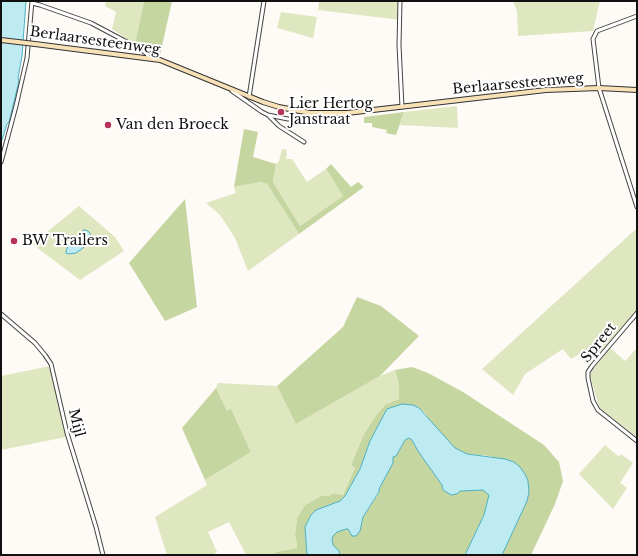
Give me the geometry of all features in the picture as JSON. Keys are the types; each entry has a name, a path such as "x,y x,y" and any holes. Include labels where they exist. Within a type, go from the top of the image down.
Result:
{"street":[{"path":"249,97 264,1"},
{"path":"400,1 399,44 402,107"},
{"path":"1,162 27,58 32,2 91,23 142,50 149,58"},
{"path":"637,16 598,31 595,33 593,39 599,88 637,207"},
{"name":"Berlaarsesteenweg","path":"1,40 149,58 171,64 229,89 278,107 317,113 336,114 546,90 599,88 637,90"},
{"name":"Berlaarsesteenweg","path":"229,89 268,115 288,119 301,118 317,113"},
{"name":"Berlaarsesteenweg","path":"268,115 279,126 304,142"},
{"name":"Mijl","path":"1,314 35,343 45,354 51,364 67,433 96,527 102,555"},
{"name":"Spreet","path":"637,314 588,372 590,388 597,408 637,441"}],"green space":[{"path":"106,1 144,1 135,44 112,29 116,12 105,6"},
{"path":"144,1 172,1 160,55 135,44"},
{"path":"319,1 402,1 401,20 318,10"},
{"path":"513,1 600,1 593,31 518,36 517,11"},
{"path":"281,12 317,17 313,38 277,28"},
{"path":"457,106 458,128 400,125 404,112"},
{"path":"404,112 396,135 386,133 387,130 372,127 372,123 364,123 364,117"},
{"path":"244,129 258,132 253,157 276,164 273,182 300,226 343,196 326,169 331,164 351,187 358,182 364,187 299,234 267,184 260,182 234,187"},
{"path":"282,149 287,150 286,159 292,159 307,182 326,169 343,196 300,226 273,182 276,164 279,161"},
{"path":"260,182 267,184 299,234 248,271 235,238 220,215 206,203 236,193 234,187"},
{"path":"185,199 197,307 165,321 129,263"},
{"path":"79,206 115,237 124,251 80,280 32,244"},
{"path":"637,228 637,310 598,355 590,348 571,359 563,349 525,374 513,395 482,369"},
{"path":"357,297 381,306 419,336 380,376 296,424 277,386 343,327"},
{"path":"610,348 625,361 637,348 637,437 600,408 597,400 590,375"},
{"path":"50,366 66,437 1,450 1,376"},
{"path":"412,367 428,373 463,392 544,445 559,462 563,481 555,504 531,555 502,555 527,501 491,456 467,454 455,448 419,408 413,405 402,404 387,409 370,441 360,469 341,501 316,510 311,515 305,527 307,555 273,555 276,552 297,548 295,536 297,518 305,505 321,496 328,496 334,493 343,495 355,468 351,465 363,436 374,418 385,405 399,399 399,385 395,370"},
{"path":"395,370 399,385 399,399 385,405 374,418 363,436 351,465 355,468 343,495 334,493 328,496 321,496 305,505 297,518 295,536 297,548 276,552 273,555 246,555 229,522 208,532 217,552 212,555 167,555 155,517 207,485 205,480 251,452 231,410 227,411 216,388 218,383 277,386 296,424 380,376"},
{"path":"216,388 227,411 231,409 251,452 205,480 182,428"},
{"path":"409,438 412,440 442,485 443,490 457,494 460,491 483,490 489,495 484,515 465,555 340,555 339,551 333,545 333,536 337,532 346,529 348,529 351,535 362,524 363,517 379,493 379,489 393,463 393,457 405,440"},
{"path":"605,445 619,457 621,454 633,463 620,483 627,488 613,509 579,474"}],"water":[{"path":"1,1 26,1 22,56 18,78 19,81 9,122 1,143"},
{"path":"84,230 88,231 91,235 89,241 76,253 66,253 69,244"},
{"path":"402,404 413,405 419,408 455,448 467,454 505,459 514,462 525,474 528,481 529,492 527,501 502,555 465,555 484,515 489,495 483,490 460,491 457,494 451,495 443,490 442,485 412,440 409,438 405,440 396,456 393,457 393,463 379,489 379,492 363,517 360,531 356,536 352,536 348,529 346,529 337,532 333,536 333,545 339,551 340,555 307,555 305,527 311,515 316,510 340,501 345,496 360,469 370,441 387,409"}],"place":[{"name":"Lier Hertog Janstraat","path":"281,112"},
{"name":"Van den Broeck","path":"108,125"},
{"name":"BW Trailers","path":"14,241"}]}
